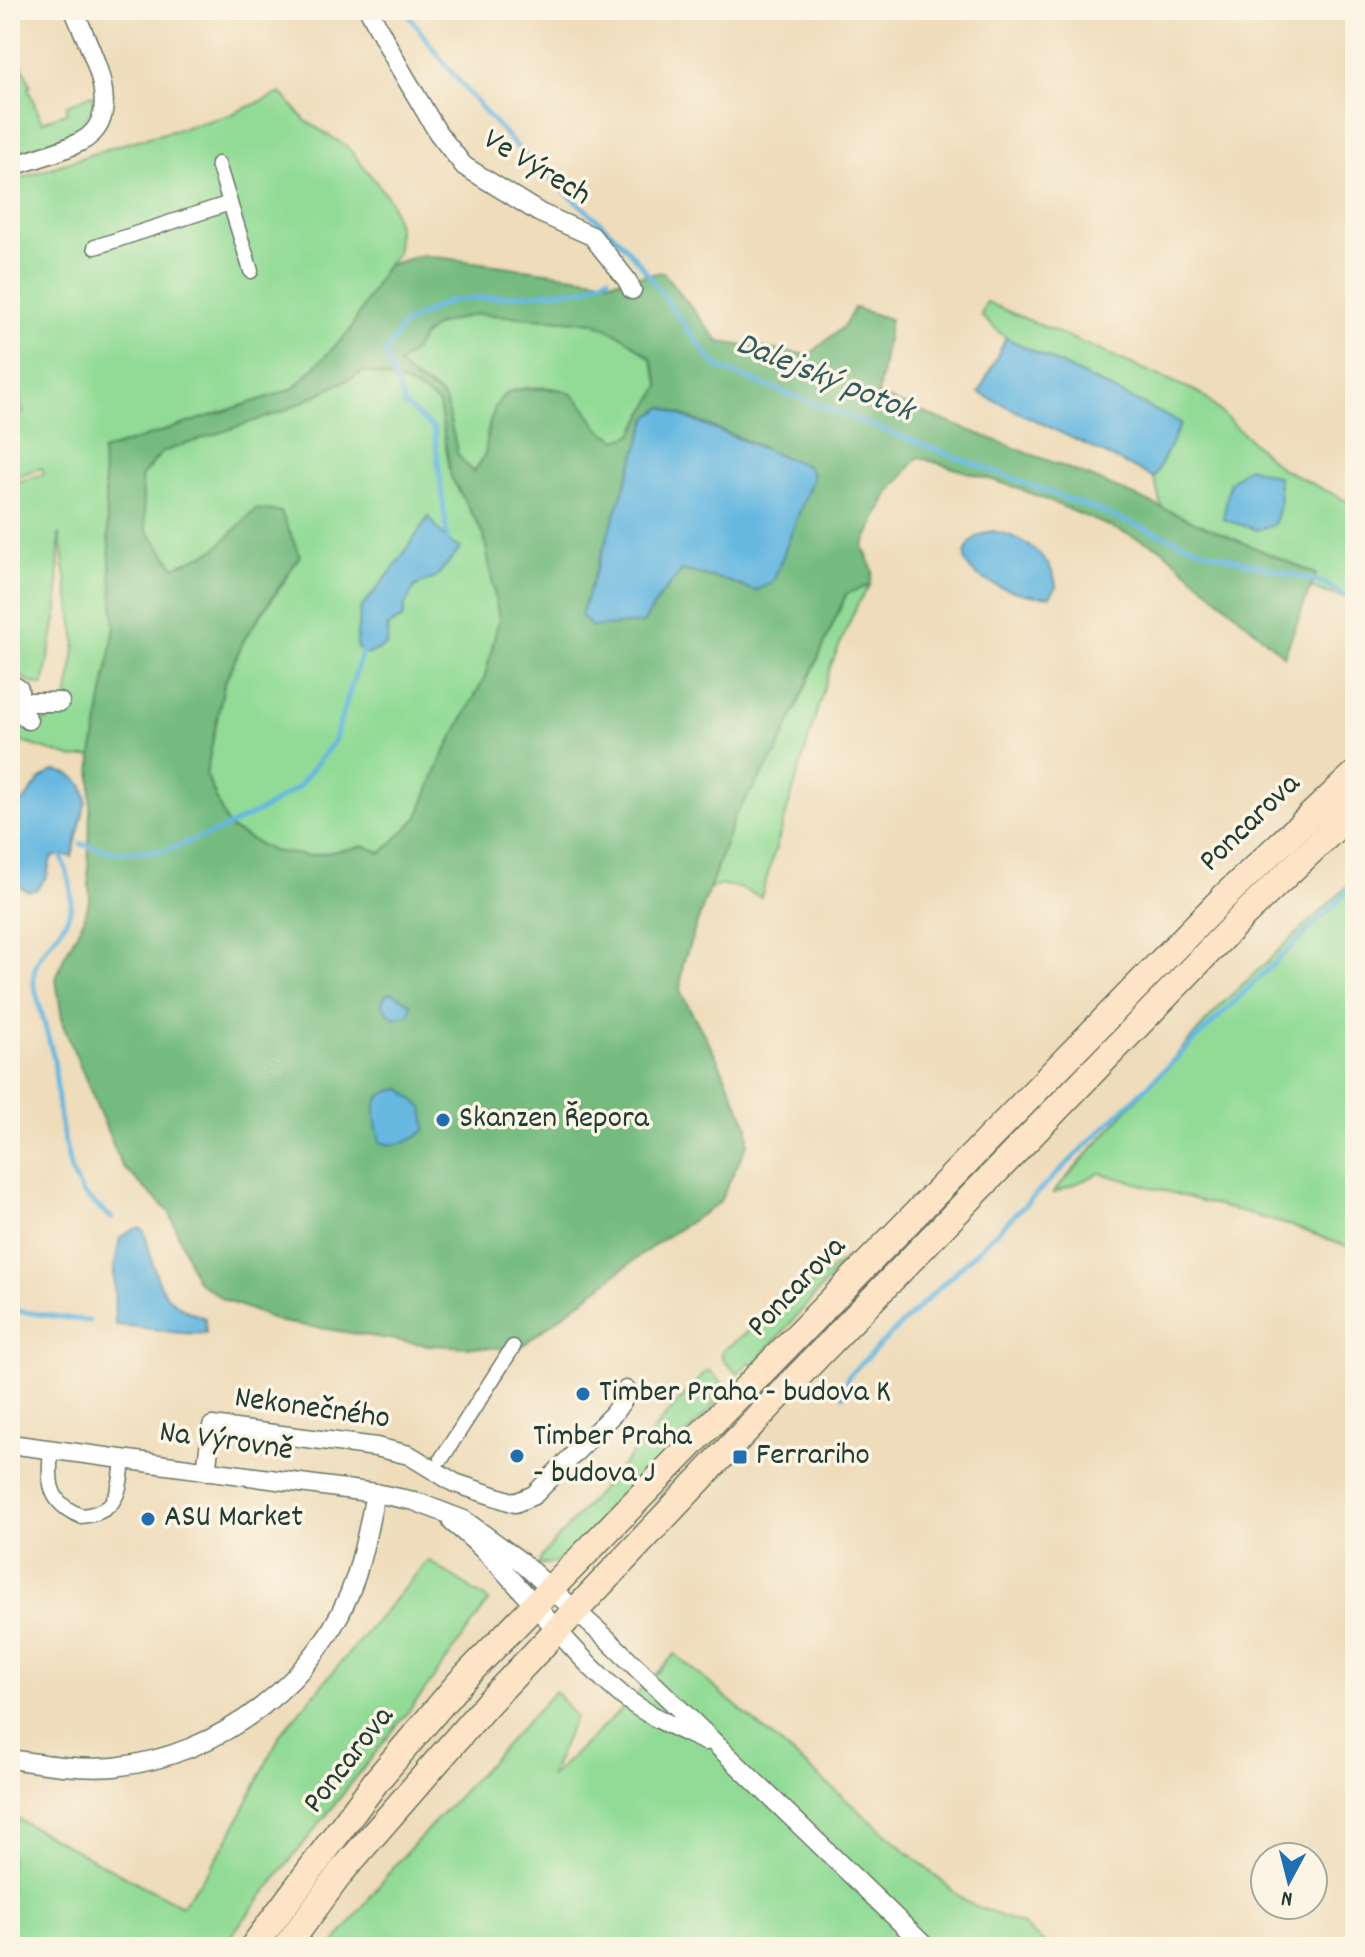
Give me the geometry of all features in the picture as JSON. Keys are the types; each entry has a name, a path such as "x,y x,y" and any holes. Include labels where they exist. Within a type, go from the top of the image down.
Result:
{"main road":[{"name":"Poncarova","path":"253,1947 422,1725 1225,896 1355,774"},
{"name":"Poncarova","path":"286,1947 342,1871 477,1715 764,1411 1244,915 1355,809"}],"street":[{"path":"10,167 82,141 98,127 104,113 105,94 74,10"},
{"name":"Ve Výrech","path":"369,10 438,133 464,166 540,213 592,236 632,290"},
{"path":"218,164 251,271"},
{"path":"95,247 230,203"},
{"path":"10,683 19,689 20,711 28,720"},
{"path":"20,702 60,702"},
{"path":"442,1458 513,1347"},
{"name":"Nekonečného","path":"206,1471 212,1426 376,1447 409,1455 455,1483 515,1503 525,1500 544,1485 613,1414 626,1390"},
{"name":"Na Výrovně","path":"10,1444 375,1493 414,1501 433,1508 455,1524 515,1581 543,1597"},
{"path":"51,1450 53,1494 69,1511 81,1516 105,1511 113,1501 121,1480 123,1459"},
{"path":"10,1759 58,1766 112,1767 164,1757 217,1738 263,1706 301,1670 333,1626 355,1579 375,1493"},
{"path":"543,1597 576,1611 926,1947"},
{"path":"543,1597 557,1631 624,1696 652,1716 718,1747"}],"green space":[{"path":"10,30 20,51 17,54 42,122 68,112 66,106 93,95 92,109 77,129 14,154 10,143"},
{"path":"281,93 306,121 349,148 390,200 398,226 397,254 384,269 349,332 293,389 102,451 115,627 92,756 74,758 10,738 21,729 65,714 76,642 59,533 58,609 43,685 32,683 10,670 10,484 44,474 42,468 10,478 10,418 24,413 10,370 10,182 116,146 227,116"},
{"path":"422,255 611,281 663,272 719,342 809,355 845,325 854,308 890,319 878,395 1088,476 1316,574 1284,656 1161,548 1018,488 918,457 887,496 863,546 873,571 870,585 846,594 776,754 735,815 683,963 680,991 718,1060 748,1126 748,1143 719,1203 657,1243 518,1349 427,1345 281,1322 223,1299 196,1280 170,1213 122,1166 63,1025 56,979 84,919 90,897 92,756 115,627 102,451 293,389 349,332 388,265","holes":["476,314 593,322 624,337 651,358 660,386 632,435 617,440 599,428 582,404 567,391 514,391 498,404 488,430 485,452 473,472 458,455 445,400 398,364 413,352 424,335 439,324","363,372 422,392 439,404 451,477 484,535 499,619 485,677 441,760 418,817 382,853 365,846 309,856 272,851 228,827 206,774 224,684 245,638 300,556 281,512 256,509 215,550 175,567 146,529 141,477 162,452 284,411","663,407 760,446 813,476 773,582 755,591 682,570 643,623 581,614 648,418"]},
{"path":"986,302 1200,393 1279,467 1355,505 1355,601 1311,588 1316,574 1162,508 1154,478 1181,423 1006,338 981,316"},
{"path":"476,314 593,322 624,337 651,359 660,386 632,436 617,440 604,432 582,404 563,390 546,387 518,389 504,395 496,405 484,456 473,473 458,455 445,400 398,364 434,327"},
{"path":"363,372 422,391 439,403 451,477 484,535 499,619 485,677 441,760 418,817 382,853 365,846 309,856 272,852 228,828 206,773 224,684 245,638 289,575 256,509 215,550 175,567 146,529 141,477 162,452 284,411","holes":["428,518 448,542 460,548 435,578 415,586 405,605 403,618 388,625 361,608 394,568"]},
{"path":"870,585 857,605 831,665 761,897 728,886 709,890 735,815 776,754 847,593"},
{"path":"1355,879 1355,1249 1288,1225 1100,1173 1052,1194 1224,1002"},
{"path":"849,1256 754,1365 749,1362 738,1374 723,1360 721,1352"},
{"path":"710,1371 725,1386 712,1399 716,1403 571,1554 558,1562 538,1565 542,1556 705,1372"},
{"path":"428,1560 489,1601 425,1690 222,1947 10,1947 10,1815 181,1906 210,1869 233,1831 281,1733"},
{"path":"675,1654 966,1902 1021,1924 1049,1947 332,1947 394,1866 555,1691 575,1717 549,1778"}],"water":[{"path":"1006,338 1181,423 1154,478 979,393"},
{"path":"663,407 807,466 813,476 773,582 755,591 682,570 643,623 592,627 581,615 648,418"},
{"path":"1248,467 1278,477 1280,501 1274,525 1257,530 1223,519 1230,482"},
{"path":"429,517 448,542 461,548 435,578 415,586 405,605 403,618 388,626 387,645 367,655 357,648 361,608 394,568"},
{"path":"992,531 1014,537 1042,557 1054,576 1056,587 1050,596 1026,594 995,585 971,569 965,560 969,545 977,537"},
{"path":"53,771 76,779 83,788 86,801 72,857 61,854 51,858 47,876 36,890 27,891 10,880 10,830 16,811 41,779"},
{"path":"394,993 411,1004 410,1014 394,1018 381,1004 386,994"},
{"path":"402,1089 423,1108 426,1129 404,1142 380,1142 375,1114 378,1100 391,1091"},
{"path":"140,1228 144,1231 160,1285 176,1304 205,1318 206,1333 115,1325 114,1269 120,1238"}],"waterway":[{"name":"Dalejský potok","path":"405,10 500,129 631,253 719,368 1208,552 1326,584 1355,602"},
{"path":"446,545 434,429 405,405 385,354 403,325 448,301 585,289 608,277"},
{"path":"81,844 113,852 164,851 216,832 262,810 298,787 334,741 364,646"},
{"path":"58,849 69,880 70,911 41,954 34,973 34,985 54,1059 60,1120 71,1171 83,1194 112,1218"},
{"path":"843,1396 848,1376 1355,885"},
{"path":"10,1310 89,1321"}],"place":[{"name":"Skanzen Řepora","path":"443,1120"},
{"name":"Timber Praha - budova K","path":"583,1394"},
{"name":"Timber Praha - budova J","path":"517,1456"},
{"name":"Ferrariho","path":"740,1457"},
{"name":"ASU Market","path":"148,1519"}]}
